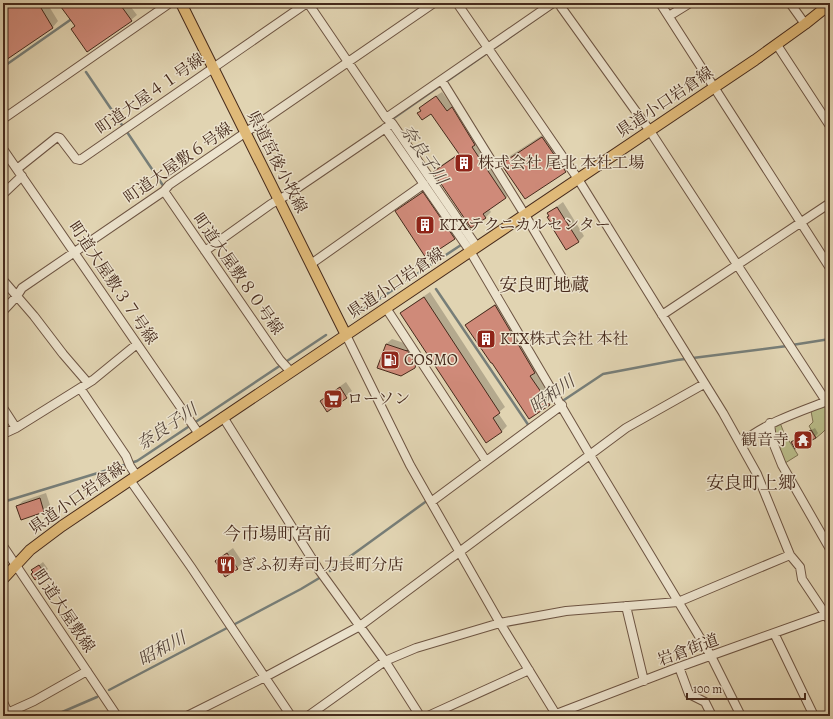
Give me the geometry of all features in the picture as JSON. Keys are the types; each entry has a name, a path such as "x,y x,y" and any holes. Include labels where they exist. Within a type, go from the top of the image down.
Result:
{"main road":[{"name":"県道宮後小牧線","path":"181,3 348,339"},
{"name":"県道小口岩倉線","path":"3,579 39,542 291,372 348,339 386,308 777,45 830,4"}],"street":[{"path":"3,119 170,3"},
{"path":"307,3 474,249 590,455 711,656 742,716"},
{"name":"町道大屋４１号線","path":"20,173 57,136 76,159 80,160 307,3"},
{"name":"町道大屋敷６号線","path":"3,311 17,296 22,288 434,3"},
{"path":"457,3 578,179 740,443 757,474 790,555 800,568 802,579 829,616"},
{"path":"205,251 388,123 442,80 489,51 553,3"},
{"path":"561,3 561,7 650,131 828,401 770,424 740,443"},
{"path":"660,3 830,268"},
{"path":"668,15 690,3"},
{"path":"790,3 805,24"},
{"path":"777,45 830,126"},
{"path":"442,80 567,286"},
{"path":"388,123 424,184 474,249"},
{"name":"町道大屋敷３７号線","path":"3,149 199,434"},
{"path":"3,194 20,173"},
{"path":"311,264 424,184"},
{"name":"町道大屋敷８０号線","path":"164,191 280,360 291,372"},
{"path":"662,315 830,203"},
{"path":"3,280 88,383"},
{"path":"386,308 485,459"},
{"path":"348,339 410,465 500,623 555,715"},
{"path":"3,434 16,428 88,383 137,344"},
{"path":"187,716 265,677 360,626 626,428 704,384"},
{"path":"80,388 126,456 133,478 291,716"},
{"path":"430,499 560,402"},
{"path":"3,408 16,428"},
{"path":"223,417 319,570 385,662 420,716"},
{"path":"770,424 772,440 782,465 830,549"},
{"name":"町道大屋敷線","path":"3,546 117,716"},
{"path":"308,716 385,662 416,648 500,623 566,611 678,602 790,555"},
{"path":"626,606 644,681"},
{"name":"岩倉街道","path":"555,715 679,667 774,633 829,616"},
{"path":"774,633 814,716"},
{"path":"679,667 690,694 705,702 712,716"},
{"path":"428,716 529,670"},
{"path":"3,702 6,714 34,701 87,671"}],"green space":[{"path":"830,403 830,425 816,438 809,426 813,422 811,411"},
{"path":"779,420 784,433 798,455 782,465 770,423"}],"building":[{"path":"3,3 38,3 53,28 3,62"},
{"path":"58,3 119,3 132,21 87,52 71,29 75,26"},
{"name":"株式会社 尾北 本社工場","path":"436,96 447,111 452,107 475,145 472,147 506,198 483,214 486,218 471,228 433,172 459,154 431,114 422,120 417,113 421,111 419,108"},
{"path":"542,137 566,172 525,199 501,164"},
{"name":"KTXテクニカルセンター","path":"423,192 455,239 426,258 395,211"},
{"path":"557,207 579,242 566,250 547,217 549,216 547,213"},
{"path":"424,297 500,413 493,418 502,432 486,443 400,313"},
{"path":"495,305 535,373 530,376 550,405 529,419 465,325"},
{"path":"386,344 407,350 416,364 415,368 401,376 377,368"},
{"name":"ローソン","path":"340,387 347,398 327,412 320,401"},
{"name":"観音寺","path":"811,430 816,438 795,449 791,442"},
{"path":"40,498 44,512 21,520 16,506"},
{"name":"ぎふ初寿司 力長町分店","path":"227,553 238,569 225,577 215,561"},
{"path":"39,565 45,574 35,580 31,574 33,572 31,570"}],"waterway":[{"name":"奈良子川","path":"391,120 559,3"},
{"path":"3,67 73,18"},
{"path":"86,72 124,128"},
{"path":"127,132 164,187"},
{"name":"奈良子川","path":"355,315 464,243"},
{"path":"436,289 529,426"},
{"name":"奈良子川","path":"3,502 137,461 326,335"},
{"name":"昭和川","path":"792,345 830,339"},
{"name":"昭和川","path":"561,402 603,374 677,360 787,346"},
{"name":"昭和川","path":"330,571 428,500"},
{"name":"昭和川","path":"235,624 321,577"},
{"name":"昭和川","path":"109,690 227,628"},
{"name":"昭和川","path":"53,716 97,697"}],"place":[{"name":"株式会社 尾北 本社工場","path":"464,163"},
{"name":"KTXテクニカルセンター","path":"425,225"},
{"name":"KTX株式会社 本社","path":"486,339"},
{"name":"COSMO","path":"390,360"},
{"name":"ローソン","path":"333,399"},
{"name":"観音寺","path":"803,440"},
{"name":"ぎふ初寿司 力長町分店","path":"226,565"}],"district":[{"name":"安良町地蔵","path":"544,285"},
{"name":"安良町上郷","path":"751,483"},
{"name":"今市場町宮前","path":"277,534"}]}
